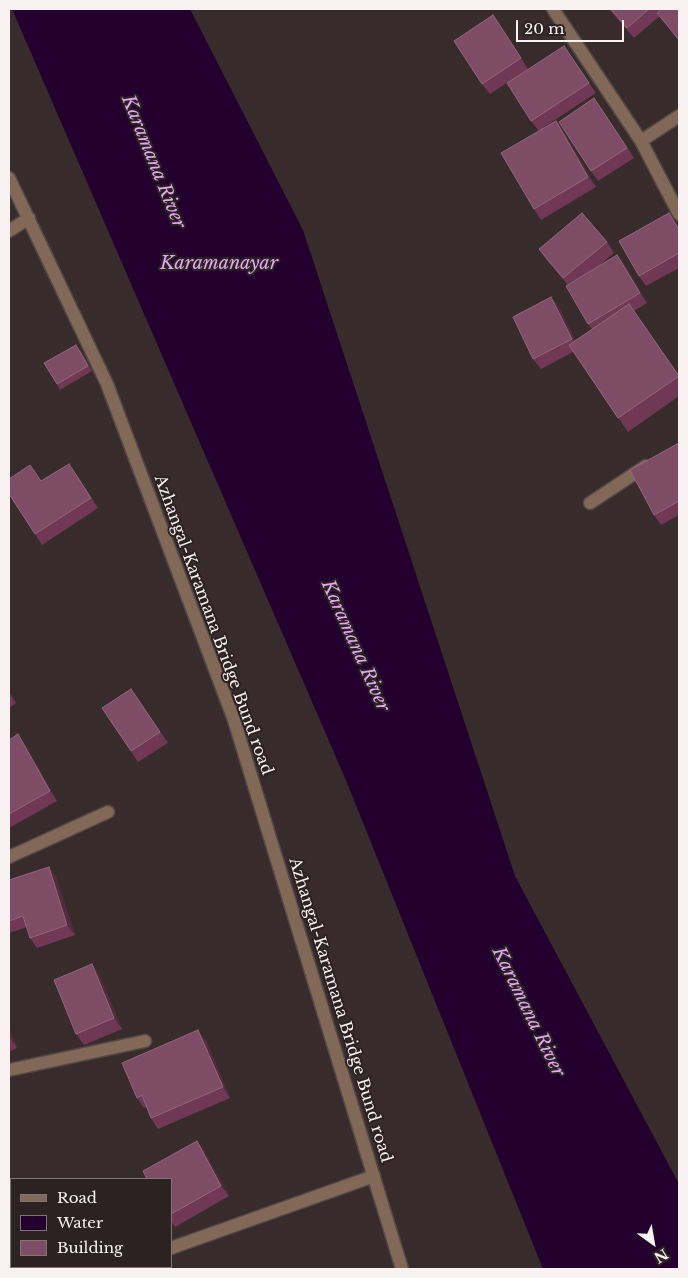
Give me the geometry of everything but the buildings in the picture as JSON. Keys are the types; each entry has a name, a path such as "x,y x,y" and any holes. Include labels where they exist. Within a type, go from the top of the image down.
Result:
{"street":[{"path":"554,9 641,141 679,214"},
{"path":"641,141 679,116"},
{"name":"Azhangal-Karamana Bridge Bund road","path":"9,178 107,384 234,720 402,1269"},
{"path":"9,231 29,218"},
{"path":"590,503 655,460"},
{"path":"9,857 108,812"},
{"path":"9,1070 145,1041"},
{"path":"172,1248 374,1176"}],"water":[{"name":"Karamanayar","path":"12,9 190,9 303,230 515,876 679,1184 679,1269 543,1269 345,778"}],"water label":[{"name":"Karamana River","path":"153,162"},
{"name":"Karamana River","path":"355,646"},
{"name":"Karamana River","path":"528,1012"}]}
